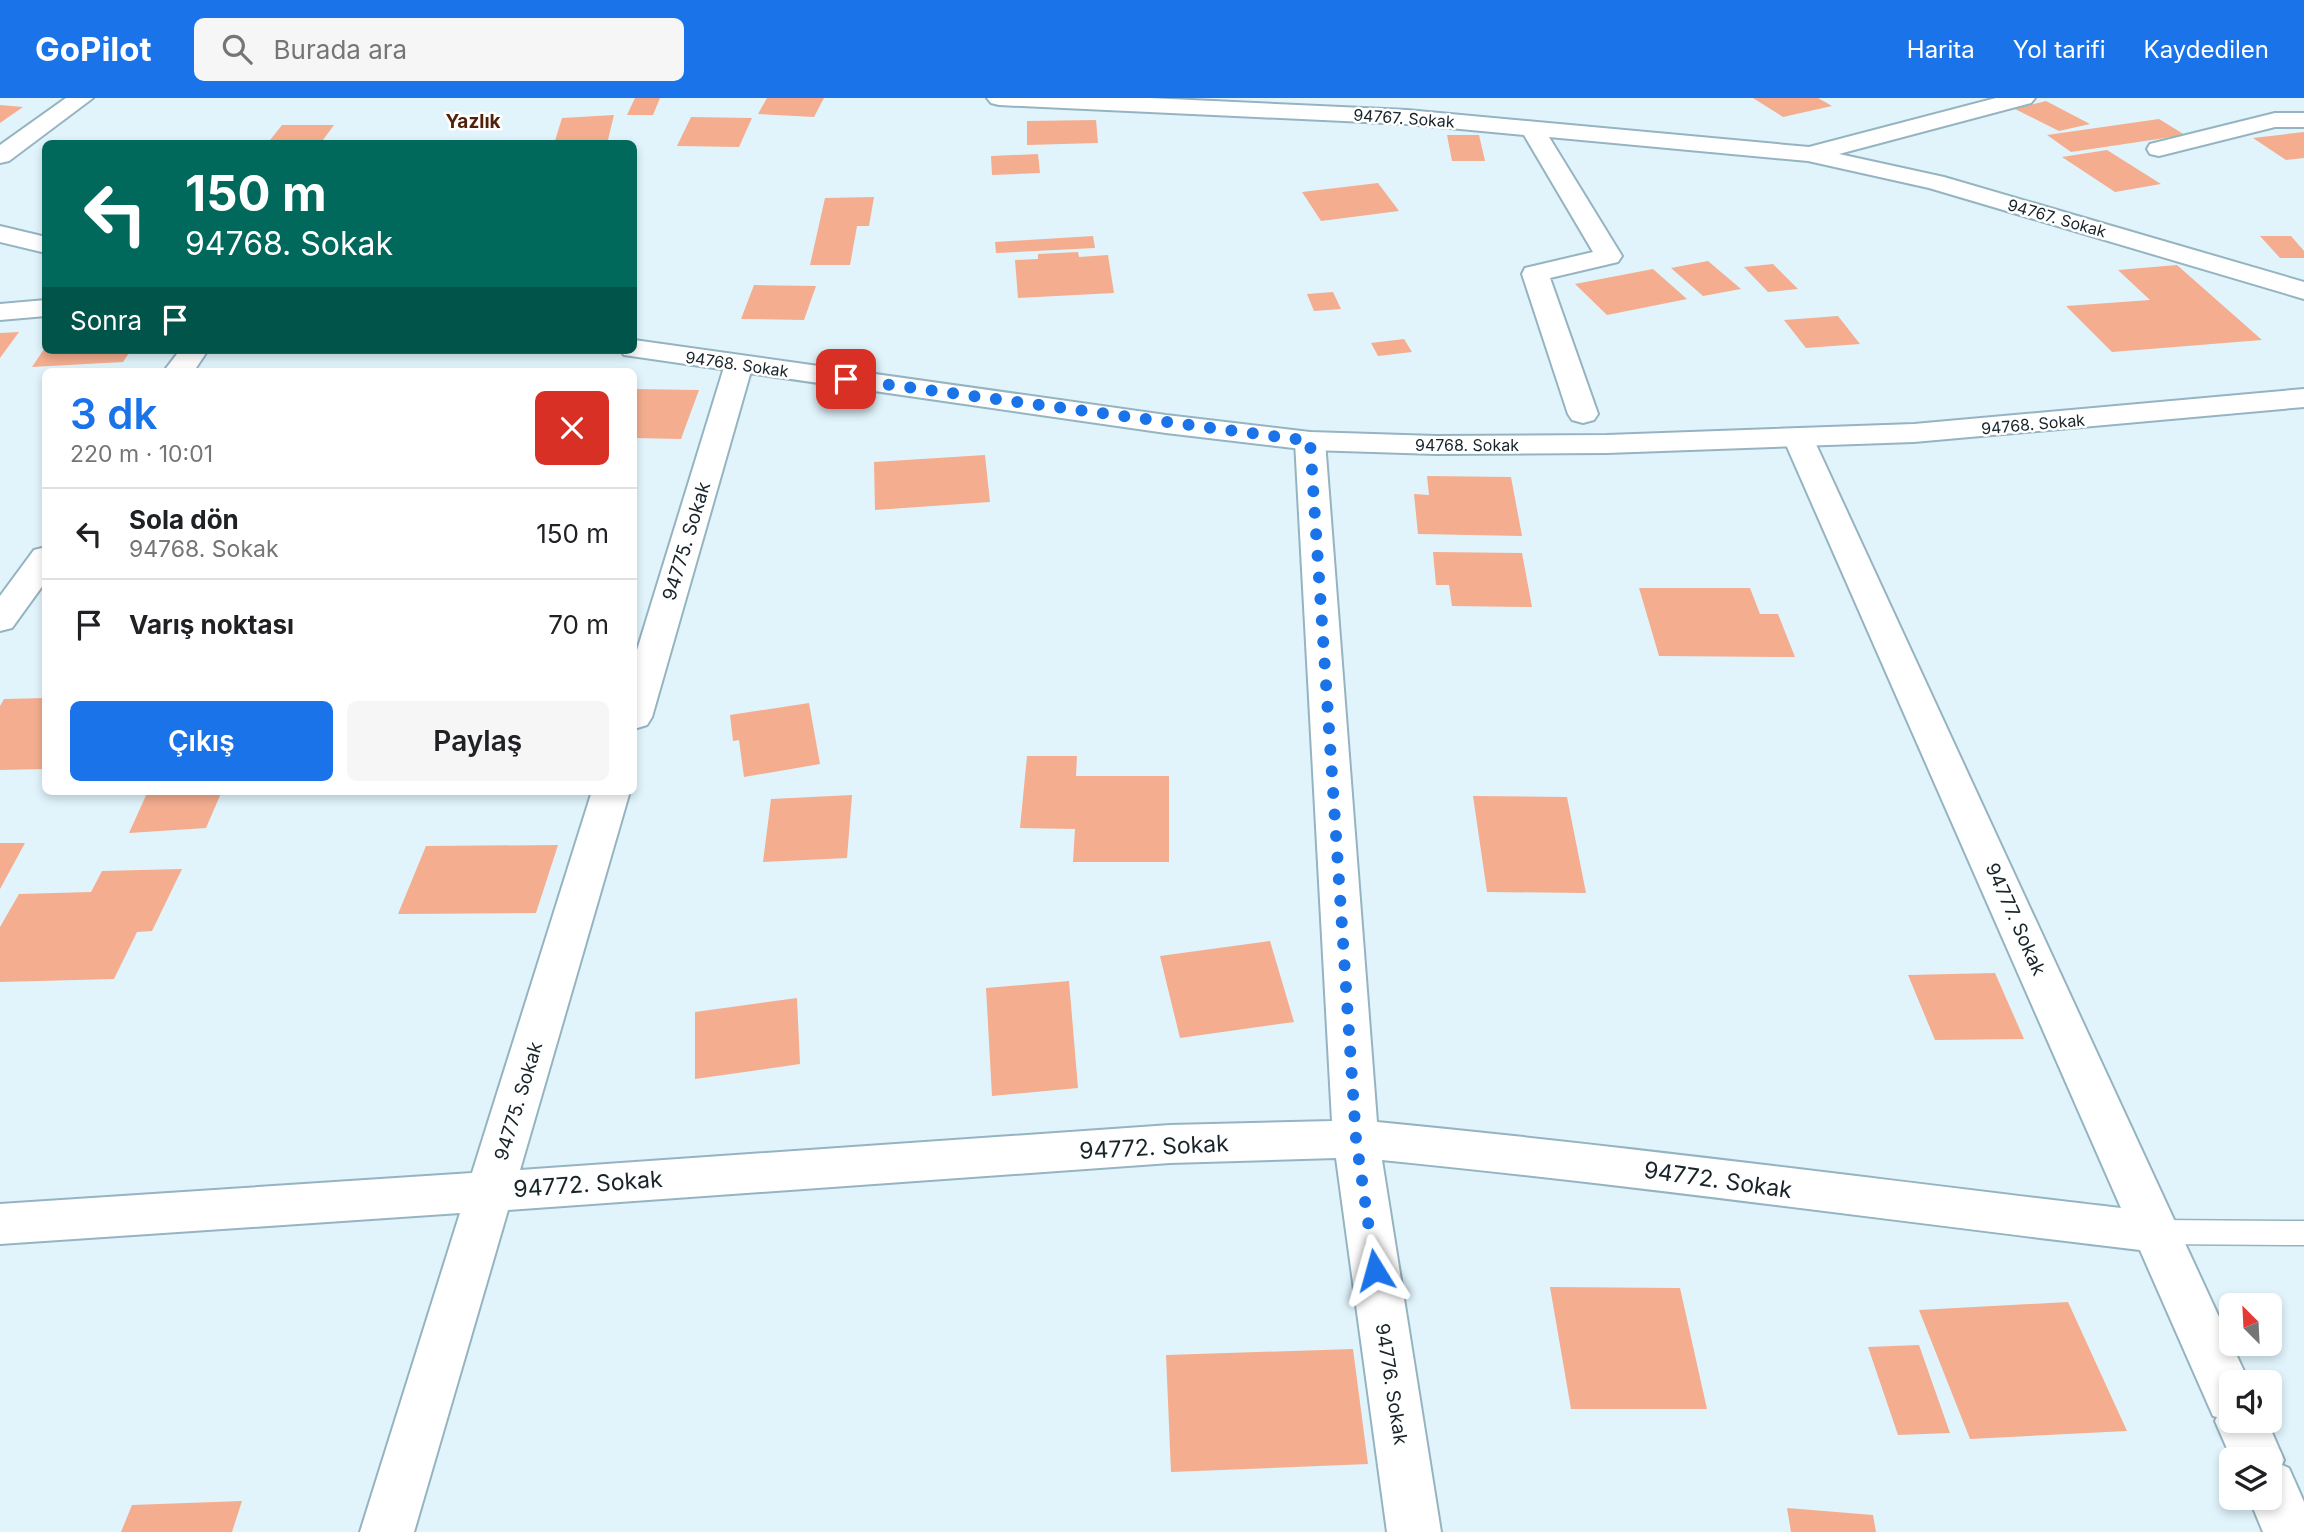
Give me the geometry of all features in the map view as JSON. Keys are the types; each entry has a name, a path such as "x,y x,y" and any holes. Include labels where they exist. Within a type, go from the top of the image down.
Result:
{"street":[{"path":"0,156 81,98"},
{"name":"94767. Sokak","path":"999,98 1407,117 1808,154 1935,182 2304,291"},
{"path":"1942,98 1965,113"},
{"name":"94767. Sokak","path":"1808,154 2023,98"},
{"path":"2159,149 2275,120 2304,120"},
{"path":"1531,127 1609,256 1535,274 1583,414"},
{"path":"0,234 42,243"},
{"path":"0,312 42,308"},
{"name":"94768. Sokak","path":"637,349 1167,424 1310,441 1436,445 1799,440 2067,421 2304,398"},
{"name":"94775. Sokak","path":"637,707 739,364"},
{"name":"94777. Sokak","path":"1799,440 2219,1372"},
{"name":"94776. Sokak","path":"1310,441 1356,1139 1414,1532"},
{"path":"0,620 42,562"},
{"name":"94775. Sokak","path":"387,1532 610,795"},
{"name":"94772. Sokak","path":"0,1224 1170,1144 1356,1139 1583,1161 1780,1188 2157,1232"},
{"path":"2280,1510 2290,1532"}],"lane":[{"name":"94772. Sokak","path":"2157,1232 2304,1233"}],"building":[{"path":"635,98 660,98 653,115 627,115"},
{"path":"767,98 824,98 814,117 758,114"},
{"path":"1753,98 1818,98 1832,106 1783,117"},
{"path":"2046,101 2090,124 2059,131 2015,109"},
{"path":"0,105 23,107 0,123"},
{"path":"614,115 608,140 555,140 562,118"},
{"path":"691,117 752,118 739,147 677,146"},
{"path":"2159,119 2185,135 2071,152 2047,135"},
{"path":"1096,120 1098,143 1027,145 1027,121"},
{"path":"282,125 334,125 323,140 270,140"},
{"path":"2304,132 2304,158 2286,160 2253,138"},
{"path":"1447,135 1479,135 1485,161 1452,161"},
{"path":"2107,150 2161,184 2115,192 2062,157"},
{"path":"1038,154 1040,173 992,175 991,156"},
{"path":"1378,183 1399,211 1321,221 1302,192"},
{"path":"874,197 869,226 857,226 850,265 810,265 825,198"},
{"path":"1093,236 1095,248 996,253 995,242"},
{"path":"2260,236 2291,236 2304,251 2304,258 2280,258"},
{"path":"1078,252 1079,257 1108,255 1114,293 1018,298 1015,260 1038,259 1038,254"},
{"path":"1708,261 1741,289 1703,296 1671,268"},
{"path":"1773,264 1798,289 1768,292 1744,267"},
{"path":"2177,265 2262,340 2112,352 2066,306 2150,300 2118,270"},
{"path":"1653,269 1687,299 1607,315 1575,284"},
{"path":"754,285 816,286 804,320 741,319"},
{"path":"1333,292 1341,309 1314,311 1307,294"},
{"path":"1838,316 1860,344 1806,348 1784,320"},
{"path":"19,332 0,358 0,333"},
{"path":"1404,339 1412,352 1378,356 1371,343"},
{"path":"42,352 128,354 123,362 32,367"},
{"path":"637,389 699,390 681,439 637,438"},
{"path":"985,455 990,502 875,510 874,462"},
{"path":"1427,476 1511,477 1522,536 1418,534 1414,494 1429,495"},
{"path":"1433,552 1522,553 1532,607 1452,606 1449,585 1436,585"},
{"path":"1639,588 1750,588 1760,614 1778,614 1795,657 1659,656"},
{"path":"42,698 42,769 0,770 0,706 4,699"},
{"path":"809,703 820,764 744,777 739,740 733,741 730,715"},
{"path":"1027,756 1077,756 1076,776 1169,776 1169,862 1073,862 1075,829 1020,828"},
{"path":"146,795 220,795 206,828 129,833"},
{"path":"852,795 847,858 763,862 771,799"},
{"path":"1473,796 1567,797 1586,893 1487,892"},
{"path":"0,843 25,843 0,889"},
{"path":"558,845 536,913 398,914 426,846"},
{"path":"182,869 152,931 137,932 114,979 0,982 0,927 19,894 91,892 102,871"},
{"path":"1270,941 1294,1022 1180,1038 1160,956"},
{"path":"1995,973 2024,1039 1935,1040 1908,975"},
{"path":"1069,981 1078,1088 992,1096 986,988"},
{"path":"797,998 800,1064 695,1079 695,1012"},
{"path":"1550,1287 1680,1288 1707,1409 1571,1409"},
{"path":"2068,1302 2127,1431 1970,1439 1919,1310"},
{"path":"1919,1345 1950,1433 1898,1435 1868,1347"},
{"path":"1353,1349 1368,1464 1171,1472 1166,1355"},
{"path":"242,1501 232,1532 121,1532 132,1505"},
{"path":"1787,1508 1873,1515 1876,1532 1791,1532"}],"district":[{"name":"Yazlık","path":"473,121"}],"route":[{"path":"846,379 1310,441 1356,1139 1375,1270"}]}
